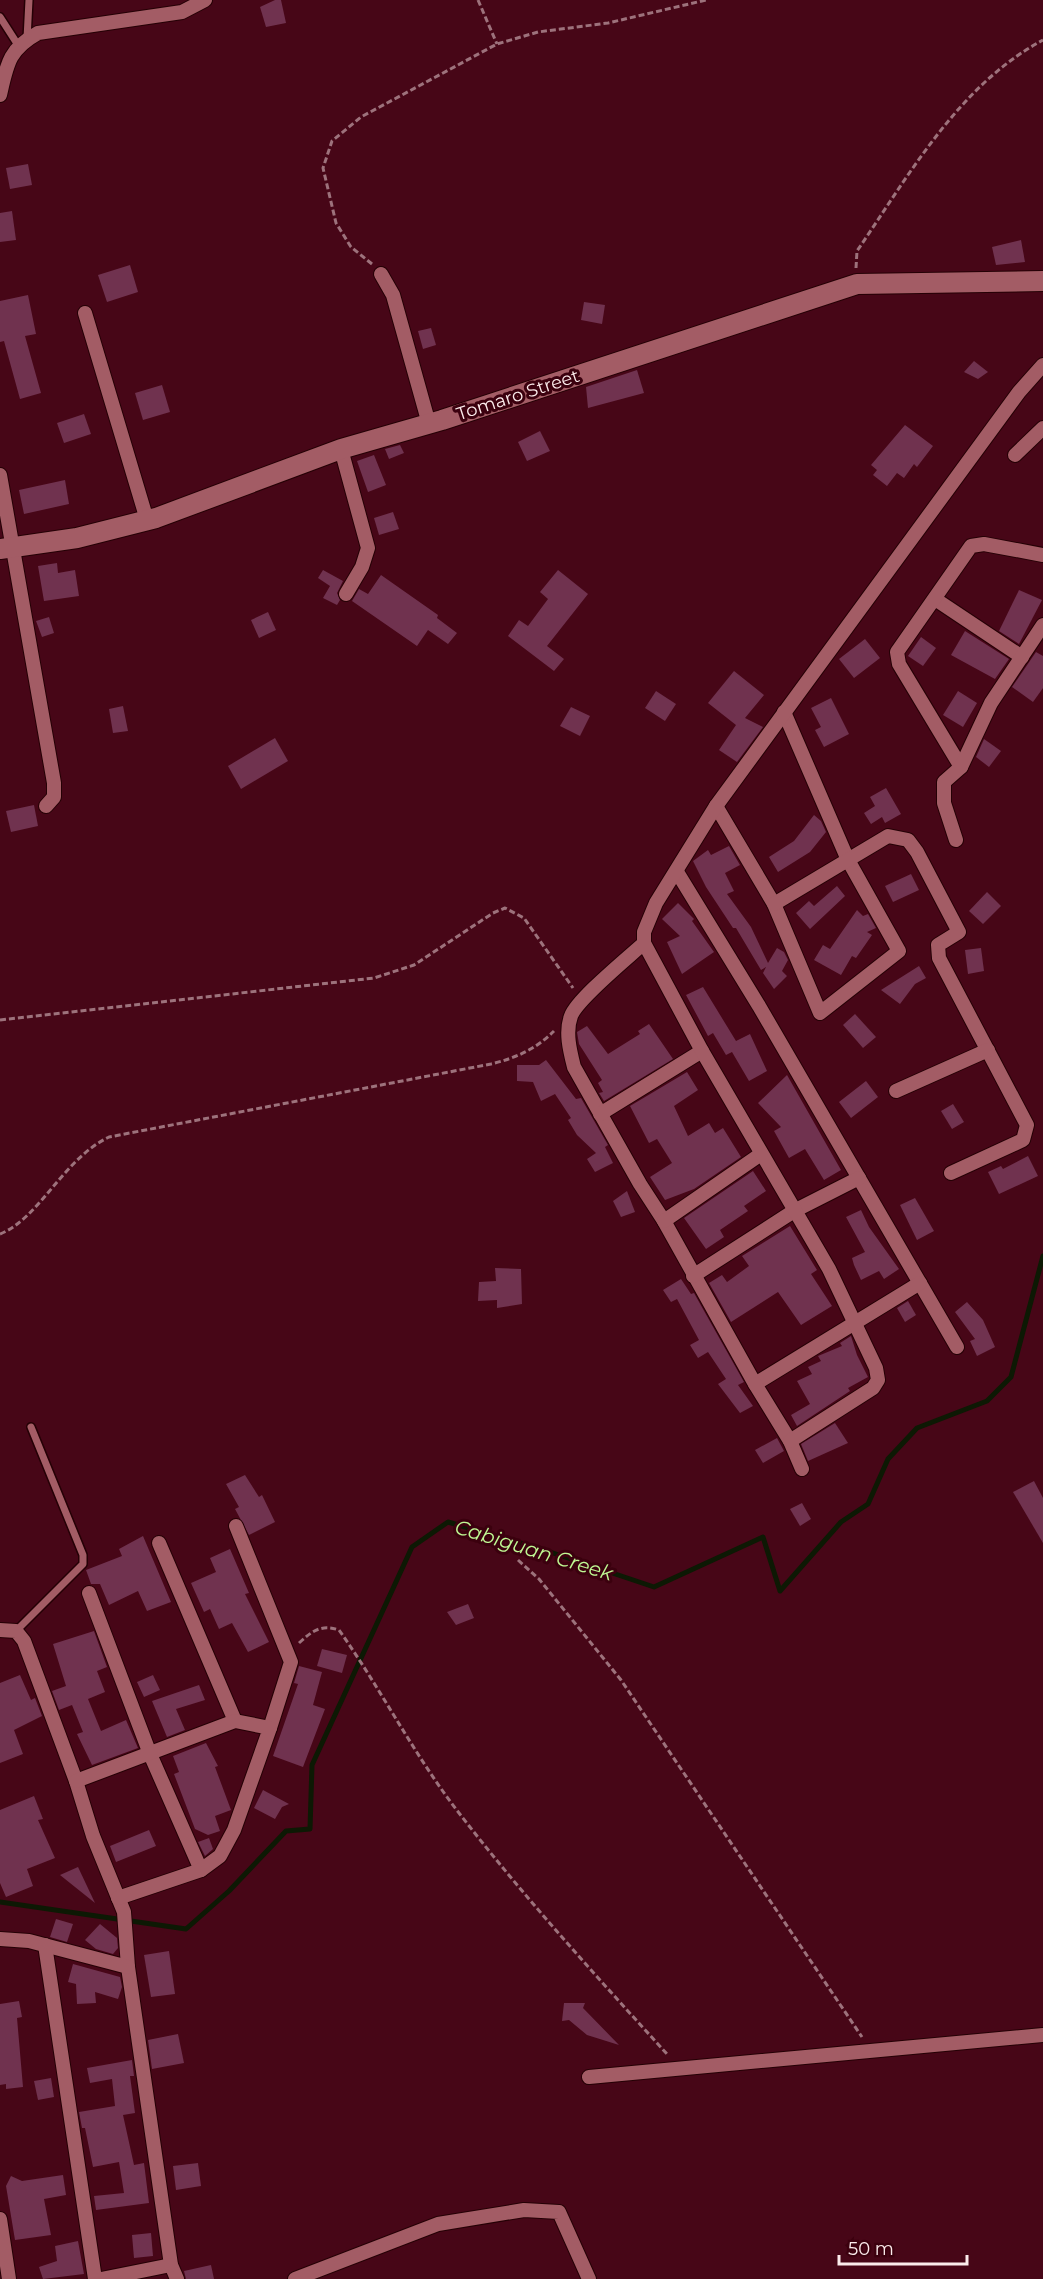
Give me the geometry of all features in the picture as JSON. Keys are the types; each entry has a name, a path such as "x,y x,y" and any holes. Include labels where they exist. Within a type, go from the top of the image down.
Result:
{"street":[{"path":"0,95 6,68 22,42 48,30 182,12 205,0"},
{"path":"381,274 393,295 429,423"},
{"name":"Tomaro Street","path":"7,549 77,538 147,520 341,449 429,423 857,284 1043,281"},
{"path":"85,313 147,520"},
{"path":"802,1469 790,1442 574,1067 568,1042 571,1015 582,1001 644,943 648,919 716,806 1019,392 1043,365"},
{"path":"1015,455 1043,428"},
{"path":"341,449 368,548 362,567 346,594"},
{"path":"0,475 7,549 54,783 54,797 46,806"},
{"path":"961,767 897,657 897,652 971,546 976,544 1043,555"},
{"path":"935,599 1022,657"},
{"path":"956,840 943,792 944,782 961,767 991,703 1043,625"},
{"path":"716,806 774,904 820,1013 899,951 848,860 784,712"},
{"path":"774,904 888,836 908,840 917,852 959,933 938,945 939,958 1027,1125 1023,1140 951,1173"},
{"path":"677,872 957,1347"},
{"path":"644,943 702,1051 829,1269 876,1368 876,1383 790,1442"},
{"path":"896,1090 988,1050"},
{"path":"600,1114 702,1051"},
{"path":"664,1221 761,1154"},
{"path":"693,1276 794,1211 859,1178"},
{"path":"755,1384 920,1283"},
{"path":"118,1898 201,1870 220,1856 234,1830 290,1671 289,1653 236,1526"},
{"path":"159,1543 235,1722"},
{"path":"89,1593 150,1754 201,1870"},
{"path":"0,1630 15,1631 24,1641 76,1781 93,1836 124,1912 128,1936 128,1967 171,2265 177,2279"},
{"path":"76,1781 235,1722 270,1728"},
{"path":"0,1939 45,1945 128,1967"},
{"path":"45,1945 94,2279"},
{"path":"589,2078 1043,2035"},
{"path":"295,2279 438,2224 524,2210 559,2212 589,2279"},
{"path":"0,2219 5,2272"},
{"path":"101,2279 171,2265"}],"lane":[{"path":"22,42 29,0"},
{"path":"0,17 22,42"},
{"path":"15,1631 83,1564 83,1555 31,1427"}],"path":[{"path":"478,0 497,44"},
{"path":"381,274 351,247 336,223 323,168 332,141 361,117 497,44 538,32 608,23 706,0"},
{"path":"857,284 857,251 960,107 1016,54 1043,40"},
{"path":"0,1020 375,978 414,965 493,913 505,908 515,911 524,918 582,1001"},
{"path":"0,1234 22,1220 76,1158 92,1145 109,1137 515,1058 543,1042 571,1015"},
{"path":"518,1560 539,1579 621,1680 871,2051"},
{"path":"289,1653 319,1627 328,1626 339,1630 409,1743 459,1813 572,1949 681,2069"}],"building":[{"path":"275,0 281,0 286,23 266,27 260,7"},
{"path":"28,164 32,185 10,189 6,168"},
{"path":"12,211 16,240 0,242 0,213"},
{"path":"1021,240 1025,262 996,265 992,247"},
{"path":"130,265 138,292 107,302 98,275"},
{"path":"28,295 36,334 25,336 41,393 20,399 4,341 0,342 0,301"},
{"path":"584,302 605,305 602,324 581,320"},
{"path":"431,328 436,345 423,349 418,331"},
{"path":"974,361 988,372 978,379 964,372"},
{"path":"637,370 644,393 588,408 586,387"},
{"path":"162,385 170,412 143,420 135,393"},
{"path":"84,414 91,434 64,443 57,423"},
{"path":"905,425 933,446 917,467 914,464 904,478 897,473 887,486 873,475 877,470 871,465"},
{"path":"540,431 550,451 527,461 518,442"},
{"path":"400,445 404,453 389,459 385,449"},
{"path":"374,455 386,485 368,492 357,461"},
{"path":"65,480 69,504 24,514 19,490"},
{"path":"393,512 399,529 379,535 374,518"},
{"path":"57,563 58,573 75,570 79,596 44,601 38,566"},
{"path":"323,570 343,581 337,593 340,600 337,605 323,598 330,586 318,578"},
{"path":"558,570 588,594 547,646 564,659 554,671 508,636 519,620 528,626 548,599 540,592"},
{"path":"381,575 438,615 437,618 457,633 448,644 428,630 417,646 352,601 359,589 368,594"},
{"path":"1019,590 1042,600 1019,644 999,631"},
{"path":"268,612 276,630 259,638 251,620"},
{"path":"49,617 54,633 42,637 36,621"},
{"path":"965,631 1009,659 995,679 951,655"},
{"path":"921,637 936,648 923,666 908,656"},
{"path":"865,639 880,658 854,678 839,659"},
{"path":"1036,652 1043,656 1043,688 1033,702 1012,687"},
{"path":"734,671 764,695 745,718 763,727 737,762 719,750 736,725 708,703"},
{"path":"656,691 676,704 665,721 645,708"},
{"path":"958,691 977,703 963,727 943,715"},
{"path":"831,698 849,734 824,747 815,730 821,727 811,708"},
{"path":"123,706 128,731 113,733 109,709"},
{"path":"571,707 590,716 580,736 560,726"},
{"path":"275,738 288,761 241,789 228,766"},
{"path":"984,739 1001,751 989,767 976,757"},
{"path":"886,788 901,814 885,823 882,817 871,824 864,813 875,806 870,797"},
{"path":"34,805 38,826 11,832 6,811"},
{"path":"814,815 821,821 826,832 810,852 778,872 769,857 794,841"},
{"path":"729,846 740,865 725,873 734,891 727,894 751,927 768,963 777,948 784,952 788,960 782,971 787,976 774,989 763,973 766,967 761,970 736,928 733,928 706,887 693,861 708,850 711,855"},
{"path":"911,874 919,890 893,902 885,886"},
{"path":"837,886 845,896 810,929 796,913 809,901 814,906"},
{"path":"987,892 1001,906 983,924 969,911"},
{"path":"678,903 694,919 692,921 714,952 682,974 667,942 680,936 662,919"},
{"path":"857,910 863,916 868,914 876,928 867,932 872,935 856,958 852,956 841,975 814,960 823,945 830,949"},
{"path":"981,948 984,971 968,974 965,950"},
{"path":"919,966 926,978 915,984 900,1004 881,990"},
{"path":"703,987 736,1041 750,1034 767,1071 749,1081 732,1052 726,1055 713,1033 708,1036 686,995"},
{"path":"855,1014 876,1037 863,1048 843,1025"},
{"path":"649,1024 673,1059 604,1101 599,1093 603,1092 598,1083 602,1080 579,1044 577,1032 587,1026 608,1054 640,1034 638,1031"},
{"path":"546,1060 576,1099 581,1098 608,1145 605,1147 613,1163 595,1172 587,1159 596,1153 577,1135 568,1120 571,1118 555,1094 541,1101 533,1082 517,1081 517,1065 539,1065"},
{"path":"687,1072 698,1090 674,1106 688,1136 709,1123 715,1133 723,1128 741,1157 694,1189 665,1200 650,1177 672,1163 657,1139 649,1143 630,1106"},
{"path":"787,1075 841,1170 824,1180 805,1149 789,1158 774,1131 781,1127 758,1103"},
{"path":"866,1081 878,1097 851,1118 839,1102"},
{"path":"953,1104 964,1122 952,1129 941,1111"},
{"path":"1028,1156 1038,1176 999,1194 988,1172 1001,1166 1003,1169"},
{"path":"753,1171 766,1191 744,1206 748,1211 720,1230 724,1237 706,1249 684,1218"},
{"path":"627,1191 635,1212 621,1217 613,1201"},
{"path":"915,1198 934,1231 917,1240 900,1205"},
{"path":"861,1210 869,1227 899,1269 884,1279 879,1271 861,1280 854,1265 852,1258 865,1252 846,1217"},
{"path":"790,1226 817,1270 811,1274 832,1306 801,1325 778,1292 731,1322 709,1283 722,1275 727,1282 749,1266 742,1256"},
{"path":"495,1268 521,1269 522,1304 497,1308 497,1300 478,1301 479,1282 496,1281"},
{"path":"681,1279 691,1294 694,1293 744,1382 738,1385 753,1406 740,1413 718,1384 726,1379 708,1352 698,1358 690,1345 699,1340 677,1299 671,1302 663,1290"},
{"path":"908,1301 916,1315 905,1322 897,1308"},
{"path":"967,1302 983,1320 995,1347 977,1356 970,1341 975,1339 955,1312"},
{"path":"851,1336 868,1377 848,1388 850,1391 797,1426 791,1415 810,1404 797,1381 812,1374 808,1367 821,1361 818,1356 842,1346 840,1343"},
{"path":"835,1423 848,1443 808,1461 801,1444"},
{"path":"777,1438 784,1451 763,1463 755,1450"},
{"path":"245,1475 259,1497 262,1495 275,1522 249,1535 235,1509 239,1507 226,1484"},
{"path":"1034,1481 1043,1498 1043,1543 1013,1492"},
{"path":"802,1503 811,1519 800,1526 790,1509"},
{"path":"143,1536 171,1602 147,1611 138,1591 109,1605 100,1584 91,1584 86,1570 122,1556 119,1549"},
{"path":"230,1549 249,1593 245,1594 269,1642 248,1652 232,1623 219,1629 210,1609 204,1612 191,1583 216,1572 210,1558"},
{"path":"468,1604 474,1618 456,1625 447,1612"},
{"path":"94,1631 107,1667 97,1671 105,1692 88,1699 101,1731 126,1720 138,1748 92,1765 77,1734 83,1732 72,1705 59,1710 52,1691 66,1686 53,1644"},
{"path":"322,1649 347,1655 342,1673 317,1666"},
{"path":"299,1666 322,1672 313,1705 325,1709 303,1767 273,1756 298,1684 294,1683"},
{"path":"20,1675 31,1700 35,1698 42,1716 14,1730 23,1754 0,1763 0,1683"},
{"path":"153,1675 160,1690 144,1697 137,1682"},
{"path":"199,1685 205,1700 176,1709 185,1730 167,1737 152,1701"},
{"path":"206,1743 218,1766 215,1767 231,1810 215,1816 220,1831 208,1835 195,1829 174,1774 179,1772 173,1756"},
{"path":"263,1790 289,1804 282,1807 275,1819 254,1808"},
{"path":"34,1796 43,1819 38,1820 55,1858 27,1869 33,1886 6,1897 0,1883 0,1810"},
{"path":"149,1830 156,1846 116,1862 110,1846"},
{"path":"209,1838 213,1849 205,1856 198,1842"},
{"path":"78,1867 95,1903 60,1875"},
{"path":"56,1919 73,1924 67,1942 50,1937"},
{"path":"100,1924 117,1938 118,1948 113,1954 96,1949 85,1940"},
{"path":"169,1951 175,1994 151,1997 144,1955"},
{"path":"73,1964 120,1977 122,1987 118,1999 95,1992 96,2003 77,2004 76,1984 68,1982"},
{"path":"19,2001 22,2017 17,2018 23,2087 6,2089 6,2084 0,2085 0,2004"},
{"path":"564,2003 585,2003 583,2008 619,2045 587,2035 569,2020 562,2021"},
{"path":"178,2034 184,2063 152,2069 148,2040"},
{"path":"132,2060 134,2076 130,2076 135,2113 123,2115 134,2165 144,2163 149,2203 96,2210 94,2196 124,2193 119,2162 93,2167 85,2128 82,2128 79,2112 115,2106 112,2079 90,2083 87,2068"},
{"path":"51,2078 54,2097 38,2100 34,2081"},
{"path":"198,2163 201,2186 176,2190 173,2166"},
{"path":"63,2175 66,2195 44,2199 51,2235 15,2240 6,2186 11,2176 22,2181"},
{"path":"151,2233 153,2256 134,2258 132,2235"},
{"path":"78,2241 84,2274 43,2279 39,2267 57,2261 55,2246"},
{"path":"211,2265 214,2279 186,2279 184,2271"}],"waterway":[{"name":"Cabiguan Creek","path":"0,1902 186,1929 229,1891 286,1831 310,1829 312,1765 412,1547 448,1522 541,1549 654,1587 763,1537 780,1591 841,1522 868,1504 888,1459 917,1428 987,1401 1011,1377 1043,1256"}]}
